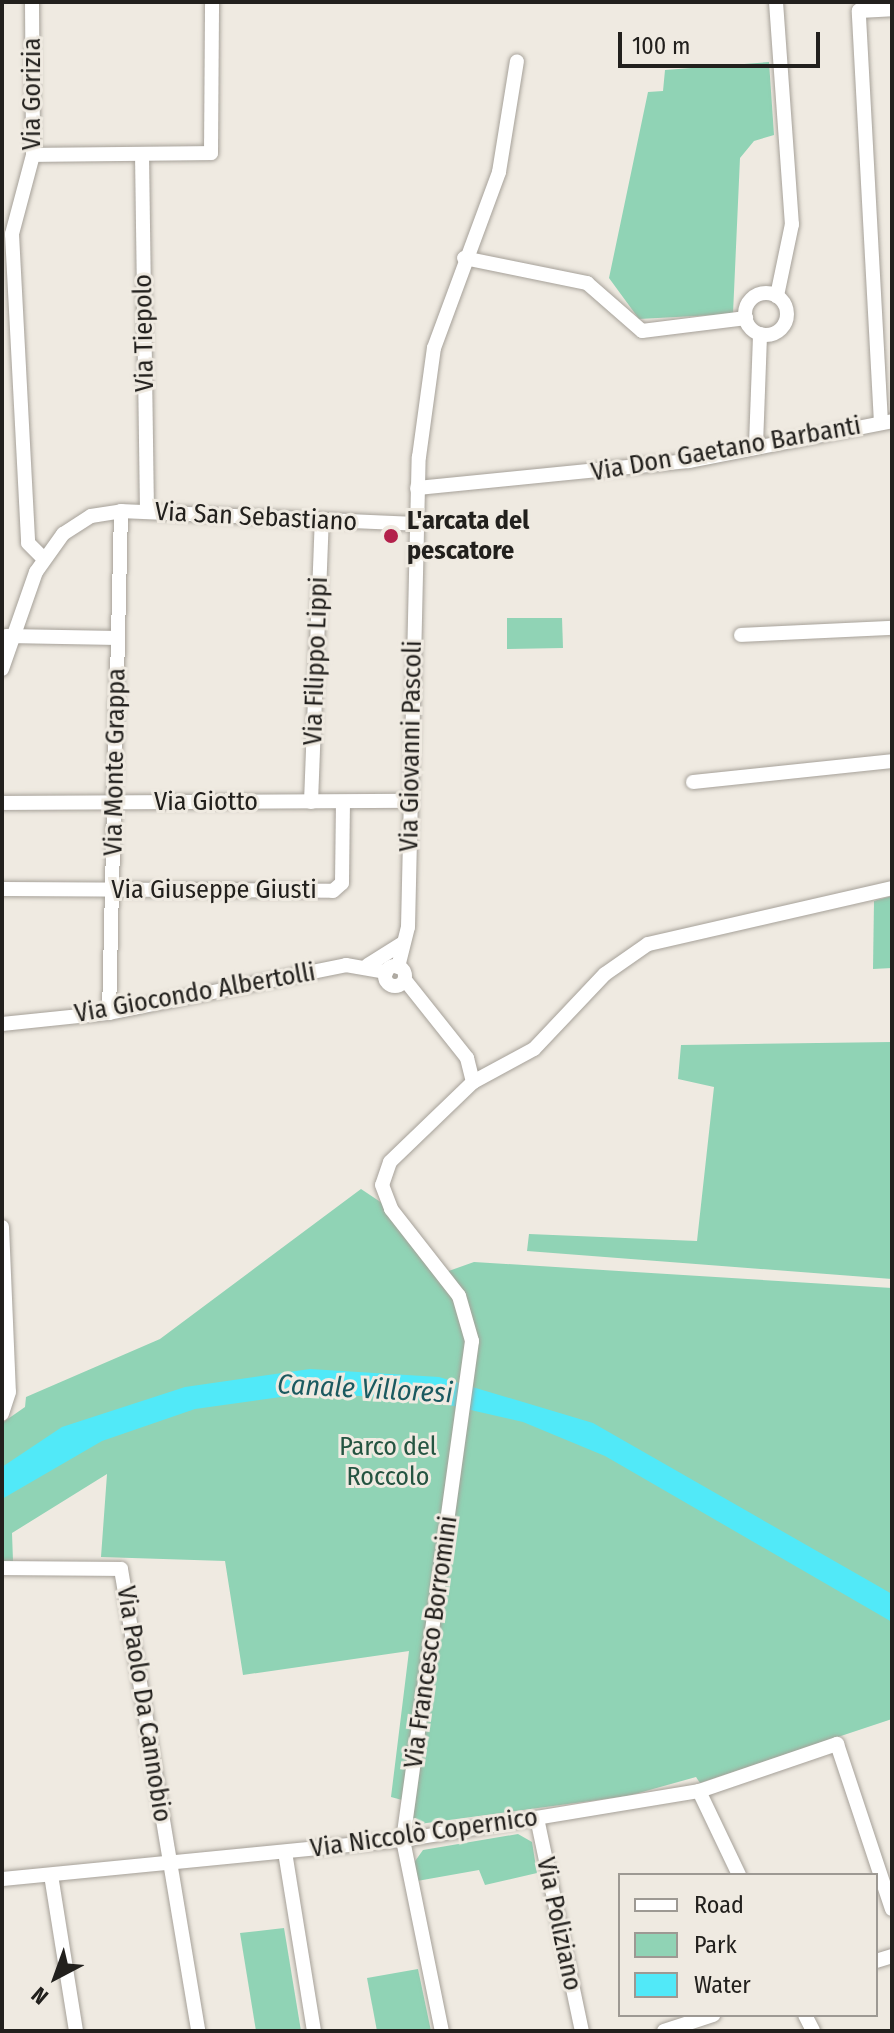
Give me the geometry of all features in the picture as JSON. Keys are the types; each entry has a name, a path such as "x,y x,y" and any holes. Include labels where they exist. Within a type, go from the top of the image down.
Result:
{"street":[{"name":"Via Gorizia","path":"32,2 33,155 7,234 28,543 44,559"},
{"path":"33,155 211,153 212,2"},
{"path":"760,334 776,333 787,321 777,296 792,224 776,2"},
{"path":"886,422 859,11 892,9"},
{"path":"415,524 434,348 464,258 499,172 517,61"},
{"name":"Via Tiepolo","path":"142,154 147,512"},
{"path":"464,258 587,283 642,331 746,318"},
{"path":"746,318 757,295 777,296"},
{"path":"746,318 760,334 756,445"},
{"name":"Via Don Gaetano Barbanti","path":"417,488 689,461 756,445 886,422"},
{"name":"Via San Sebastiano","path":"2,669 7,636 44,559 75,524 121,511 415,524"},
{"name":"Via Monte Grappa","path":"109,1013 121,511"},
{"name":"Via Filippo Lippi","path":"311,802 322,521"},
{"name":"Via Giovanni Pascoli","path":"397,973 404,943 410,801 415,524"},
{"path":"741,635 892,628"},
{"path":"7,636 118,638"},
{"path":"693,782 892,761"},
{"name":"Via Giotto","path":"2,803 410,801"},
{"name":"Via Giuseppe Giusti","path":"2,889 333,891 342,883 343,802"},
{"path":"368,965 397,973 467,1058 473,1082 534,1049 605,974 648,944 892,888"},
{"path":"368,965 404,943"},
{"name":"Via Giocondo Albertolli","path":"2,1024 109,1013 368,965"},
{"name":"Via Francesco Borromini","path":"442,2031 403,1840 471,1364 459,1296 391,1209 382,1185 390,1162 473,1082"},
{"path":"2,1227 4,1413"},
{"name":"Via Paolo Da Cannobio","path":"2,1568 121,1569 170,1863"},
{"name":"Via Niccolò Copernico","path":"2,1879 403,1840 699,1791 837,1744 892,1909"},
{"path":"699,1791 738,1873"},
{"name":"Via Poliziano","path":"537,1818 582,2031"},
{"path":"285,1852 314,2031"},
{"path":"170,1863 198,2031"},
{"path":"51,1875 76,2031"},
{"path":"664,2031 707,2017"}],"green space":[{"path":"769,62 774,135 754,141 740,158 733,314 639,319 609,278 648,92 663,91 665,70"},
{"path":"507,618 562,618 563,648 507,649"},
{"path":"892,896 892,968 873,969 874,901"},
{"path":"892,1042 892,1279 527,1251 529,1234 697,1241 714,1087 678,1079 681,1045"},
{"name":"Parco del Roccolo","path":"361,1189 391,1209 443,1273 474,1262 892,1288 892,1719 700,1783 696,1777 628,1796 412,1825 437,1647 423,1649 402,1800 391,1797 409,1651 243,1675 225,1561 101,1557 107,1474 12,1533 13,1561 2,1562 2,1423 25,1407 26,1397 160,1339"},
{"path":"518,1834 532,1842 537,1873 485,1885 479,1870 417,1881 413,1864 423,1850"},
{"path":"284,1928 301,2031 256,2031 240,1933"},
{"path":"418,1969 431,2031 377,2031 367,1978"}],"water":[{"name":"Canale Villoresi","path":"310,1369 439,1377 593,1423 892,1594 892,1622 605,1456 523,1422 427,1400 309,1393 195,1409 102,1441 2,1499 2,1467 62,1427 185,1387"}],"place":[{"name":"L'arcata del pescatore","path":"391,536"}]}
